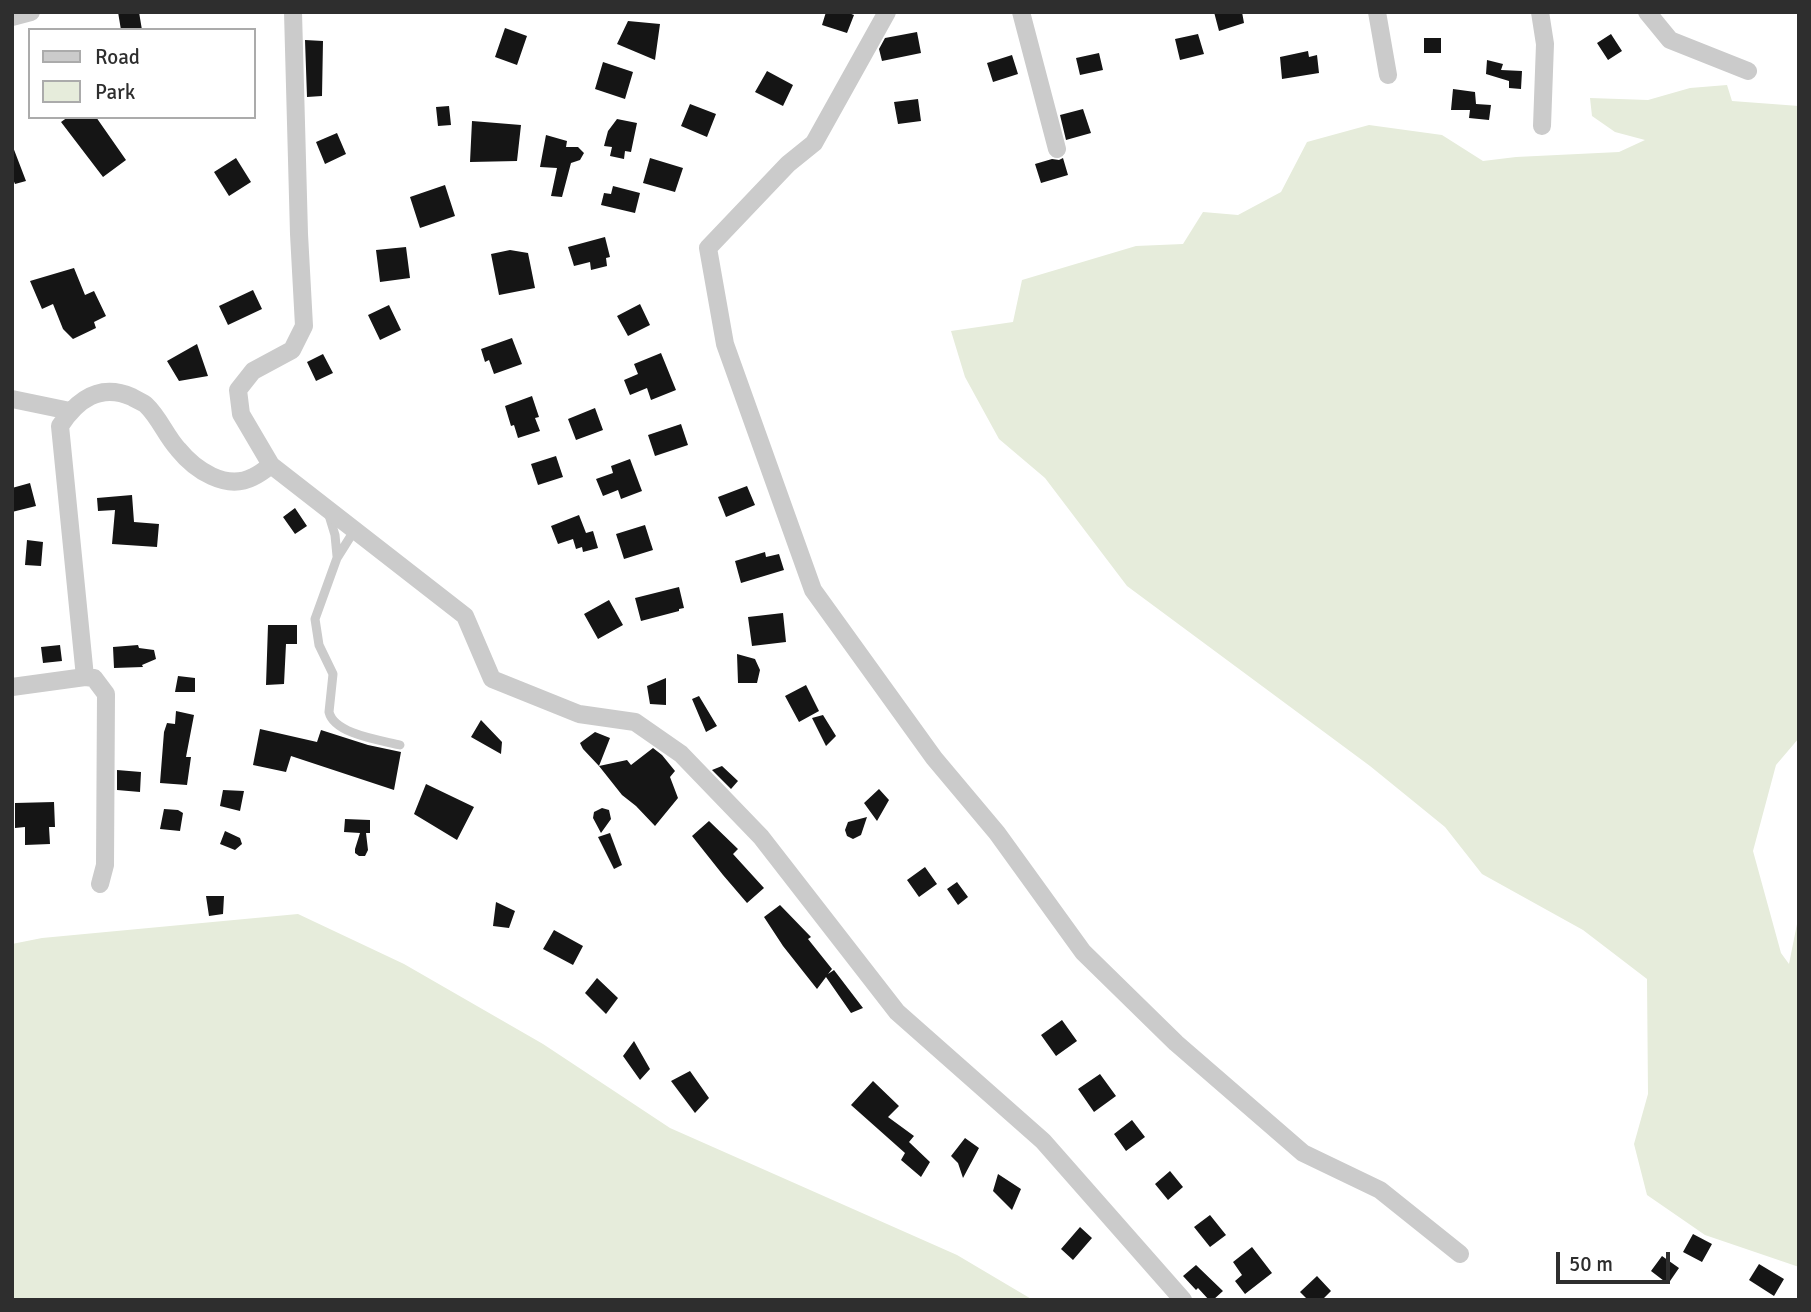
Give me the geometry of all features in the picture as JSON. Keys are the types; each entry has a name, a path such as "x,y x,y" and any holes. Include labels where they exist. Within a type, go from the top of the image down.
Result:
{"street":[{"path":"12,17 31,12"},
{"path":"293,12 303,326 292,350 253,371 238,390 242,414 271,465 465,616 492,679 579,714 635,722 681,754 761,837 897,1012 1043,1141 1183,1300"},
{"path":"887,12 814,143 788,164 708,248 725,344 813,590 934,758 997,833 1083,952 1176,1043 1303,1153 1380,1190 1460,1254"},
{"path":"1021,12 1056,149"},
{"path":"1377,12 1388,75"},
{"path":"1540,12 1545,44 1542,126"},
{"path":"1647,12 1670,40 1748,71"},
{"path":"85,677 60,426 70,411 96,393 120,392 145,404 177,449 200,471 229,482 252,478 271,465"},
{"path":"12,399 70,411"},
{"path":"12,687 85,677 94,678 106,694 105,865 100,884"}],"lane":[{"path":"327,510 335,535 337,558"},
{"path":"354,531 337,558 315,619 319,645 333,674 330,718 348,731 400,745"}],"green space":[{"path":"1727,85 1732,101 1799,106 1799,738 1776,765 1753,851 1781,953 1789,964 1799,914 1799,1267 1705,1235 1647,1195 1634,1144 1648,1094 1647,979 1583,930 1482,874 1445,827 1370,766 1127,586 1045,478 999,439 965,377 951,331 1013,322 1022,280 1136,246 1183,244 1203,212 1238,215 1281,192 1307,142 1369,125 1442,135 1483,161 1619,152 1645,140 1615,132 1592,116 1590,98 1648,100 1690,88"},
{"path":"298,914 404,964 543,1044 670,1128 957,1255 1033,1300 12,1300 12,944 42,938"}],"building":[{"path":"118,12 139,12 142,28 121,28"},
{"path":"826,12 846,12 854,15 847,33 822,25"},
{"path":"1214,12 1242,12 1244,23 1219,31"},
{"path":"628,21 660,24 655,60 617,44"},
{"path":"505,28 527,36 517,65 495,57"},
{"path":"917,32 921,53 882,61 879,49 885,38"},
{"path":"1198,34 1204,54 1180,60 1175,39"},
{"path":"1611,34 1622,51 1608,60 1597,43"},
{"path":"1424,38 1441,38 1441,53 1424,53"},
{"path":"305,40 323,41 322,96 307,97"},
{"path":"1308,51 1309,57 1317,55 1319,73 1282,79 1280,57"},
{"path":"1099,53 1103,70 1080,75 1076,58"},
{"path":"1012,55 1018,74 993,82 987,63"},
{"path":"1487,60 1503,64 1501,70 1522,71 1521,89 1509,88 1509,81 1486,74"},
{"path":"603,62 633,72 625,99 595,89"},
{"path":"767,71 793,85 783,106 755,92"},
{"path":"1453,89 1475,92 1476,104 1491,105 1489,120 1469,118 1470,110 1451,110"},
{"path":"918,99 921,121 898,124 894,102"},
{"path":"690,104 716,114 707,137 681,126"},
{"path":"449,106 451,125 438,126 436,107"},
{"path":"1083,109 1091,133 1066,140 1060,115"},
{"path":"65,119 97,119 126,160 103,177 61,122"},
{"path":"617,119 637,123 631,152 625,151 624,159 610,156 612,147 604,146 608,131"},
{"path":"472,121 521,125 517,161 470,162"},
{"path":"337,133 346,154 325,164 316,142"},
{"path":"546,135 567,141 566,147 578,147 584,153 580,160 571,163 562,197 551,196 557,168 540,167"},
{"path":"13,147 26,181 15,184 12,177"},
{"path":"236,158 251,182 229,196 214,172"},
{"path":"650,158 683,168 675,192 643,183"},
{"path":"1063,158 1068,175 1041,183 1035,164"},
{"path":"445,185 455,216 420,228 410,197"},
{"path":"613,186 640,193 635,213 601,205 604,193 611,194"},
{"path":"605,237 610,257 606,258 607,266 591,270 590,262 574,266 568,247"},
{"path":"406,247 410,278 380,282 376,250"},
{"path":"510,250 528,253 535,288 499,295 491,254"},
{"path":"74,268 85,295 94,291 106,316 94,322 96,328 73,339 63,329 53,304 42,309 30,281"},
{"path":"253,290 262,309 228,325 219,306"},
{"path":"640,304 650,325 628,336 617,316"},
{"path":"389,305 401,330 380,340 368,315"},
{"path":"512,338 522,364 494,374 489,360 485,362 481,349"},
{"path":"197,344 208,376 179,381 167,361"},
{"path":"661,353 676,390 651,400 647,388 630,395 624,380 638,374 634,364"},
{"path":"323,354 333,373 316,381 307,362"},
{"path":"532,396 539,417 535,418 540,431 518,438 505,406"},
{"path":"595,408 603,430 576,440 568,419"},
{"path":"681,424 688,445 655,456 648,435"},
{"path":"556,456 563,477 538,485 531,464"},
{"path":"630,459 642,491 621,499 618,490 603,496 596,479 613,473 611,466"},
{"path":"30,483 36,506 12,512 12,488"},
{"path":"747,486 755,505 726,517 718,497"},
{"path":"132,495 134,522 159,524 157,547 112,544 115,510 98,511 97,498"},
{"path":"295,508 307,526 295,534 283,517"},
{"path":"579,515 586,533 593,531 598,548 583,552 582,547 576,549 573,539 558,544 551,526"},
{"path":"645,525 653,550 624,559 616,534"},
{"path":"27,540 43,542 41,566 25,565"},
{"path":"765,552 766,557 779,554 784,570 741,583 735,561"},
{"path":"679,587 684,608 641,621 635,598"},
{"path":"609,600 623,625 598,639 584,614"},
{"path":"783,613 786,642 752,646 748,617"},
{"path":"268,625 297,625 297,644 286,644 284,684 266,685"},
{"path":"60,645 62,661 43,663 41,647"},
{"path":"138,645 139,648 154,650 156,659 142,665 143,667 114,668 113,647"},
{"path":"737,654 755,659 760,670 757,683 738,683"},
{"path":"178,676 195,678 195,692 175,692"},
{"path":"666,678 666,705 650,704 647,686"},
{"path":"806,685 819,711 799,722 785,696"},
{"path":"699,696 717,726 706,732 692,699"},
{"path":"176,711 194,715 186,757 191,757 187,785 160,783 164,732 167,723 175,724"},
{"path":"823,715 836,736 826,746 812,718"},
{"path":"481,720 502,742 501,754 471,737"},
{"path":"260,729 317,742 321,730 401,752 394,790 291,756 286,772 253,765"},
{"path":"595,732 610,738 599,766 580,743"},
{"path":"653,748 675,771 670,777 678,798 655,826 622,795 599,766 627,760 631,765"},
{"path":"722,766 738,781 731,789 712,770"},
{"path":"117,770 141,772 140,792 117,790"},
{"path":"426,784 474,807 457,840 414,814"},
{"path":"879,789 889,800 877,821 864,803"},
{"path":"223,790 244,791 240,811 220,806"},
{"path":"54,802 55,827 49,827 50,844 25,845 25,827 15,828 15,803"},
{"path":"602,808 609,810 611,819 601,833 593,818 594,812"},
{"path":"164,809 183,813 180,831 160,829"},
{"path":"867,817 861,835 853,839 847,836 845,830 848,822"},
{"path":"345,819 370,820 370,833 366,833 368,850 365,856 355,853 360,833 344,832"},
{"path":"709,821 738,849 733,854 764,888 747,903 692,836"},
{"path":"225,831 240,838 242,844 235,850 220,844"},
{"path":"610,833 622,865 614,869 598,837"},
{"path":"925,867 937,884 919,897 907,880"},
{"path":"957,882 968,897 958,905 947,889"},
{"path":"206,896 224,896 223,914 209,916"},
{"path":"496,902 515,911 509,928 493,926"},
{"path":"780,905 811,937 808,939 832,969 828,974 834,970 863,1008 851,1013 826,977 817,989 764,917"},
{"path":"554,930 583,946 573,965 543,949"},
{"path":"597,978 618,998 606,1014 585,993"},
{"path":"1062,1020 1077,1041 1056,1056 1041,1035"},
{"path":"634,1041 650,1069 640,1080 623,1056"},
{"path":"690,1071 709,1098 695,1113 671,1081"},
{"path":"1100,1074 1116,1096 1094,1112 1078,1089"},
{"path":"873,1081 899,1106 888,1117 914,1136 909,1142 930,1162 921,1177 901,1160 905,1153 851,1105"},
{"path":"1132,1120 1145,1137 1126,1151 1114,1134"},
{"path":"965,1138 979,1148 963,1178 958,1163 951,1156"},
{"path":"1170,1171 1183,1187 1168,1200 1155,1184"},
{"path":"998,1174 1021,1189 1012,1210 993,1191"},
{"path":"1210,1215 1226,1235 1210,1247 1194,1227"},
{"path":"1080,1227 1092,1238 1073,1260 1061,1249"},
{"path":"1693,1234 1712,1244 1702,1262 1683,1252"},
{"path":"1252,1247 1272,1273 1245,1294 1235,1281 1242,1275 1233,1262"},
{"path":"1662,1256 1679,1268 1668,1284 1651,1271"},
{"path":"1759,1264 1784,1279 1774,1296 1749,1280"},
{"path":"1196,1265 1223,1291 1213,1300 1209,1300 1198,1288 1196,1290 1183,1276"},
{"path":"1317,1276 1331,1291 1322,1300 1308,1300 1300,1292"}]}
